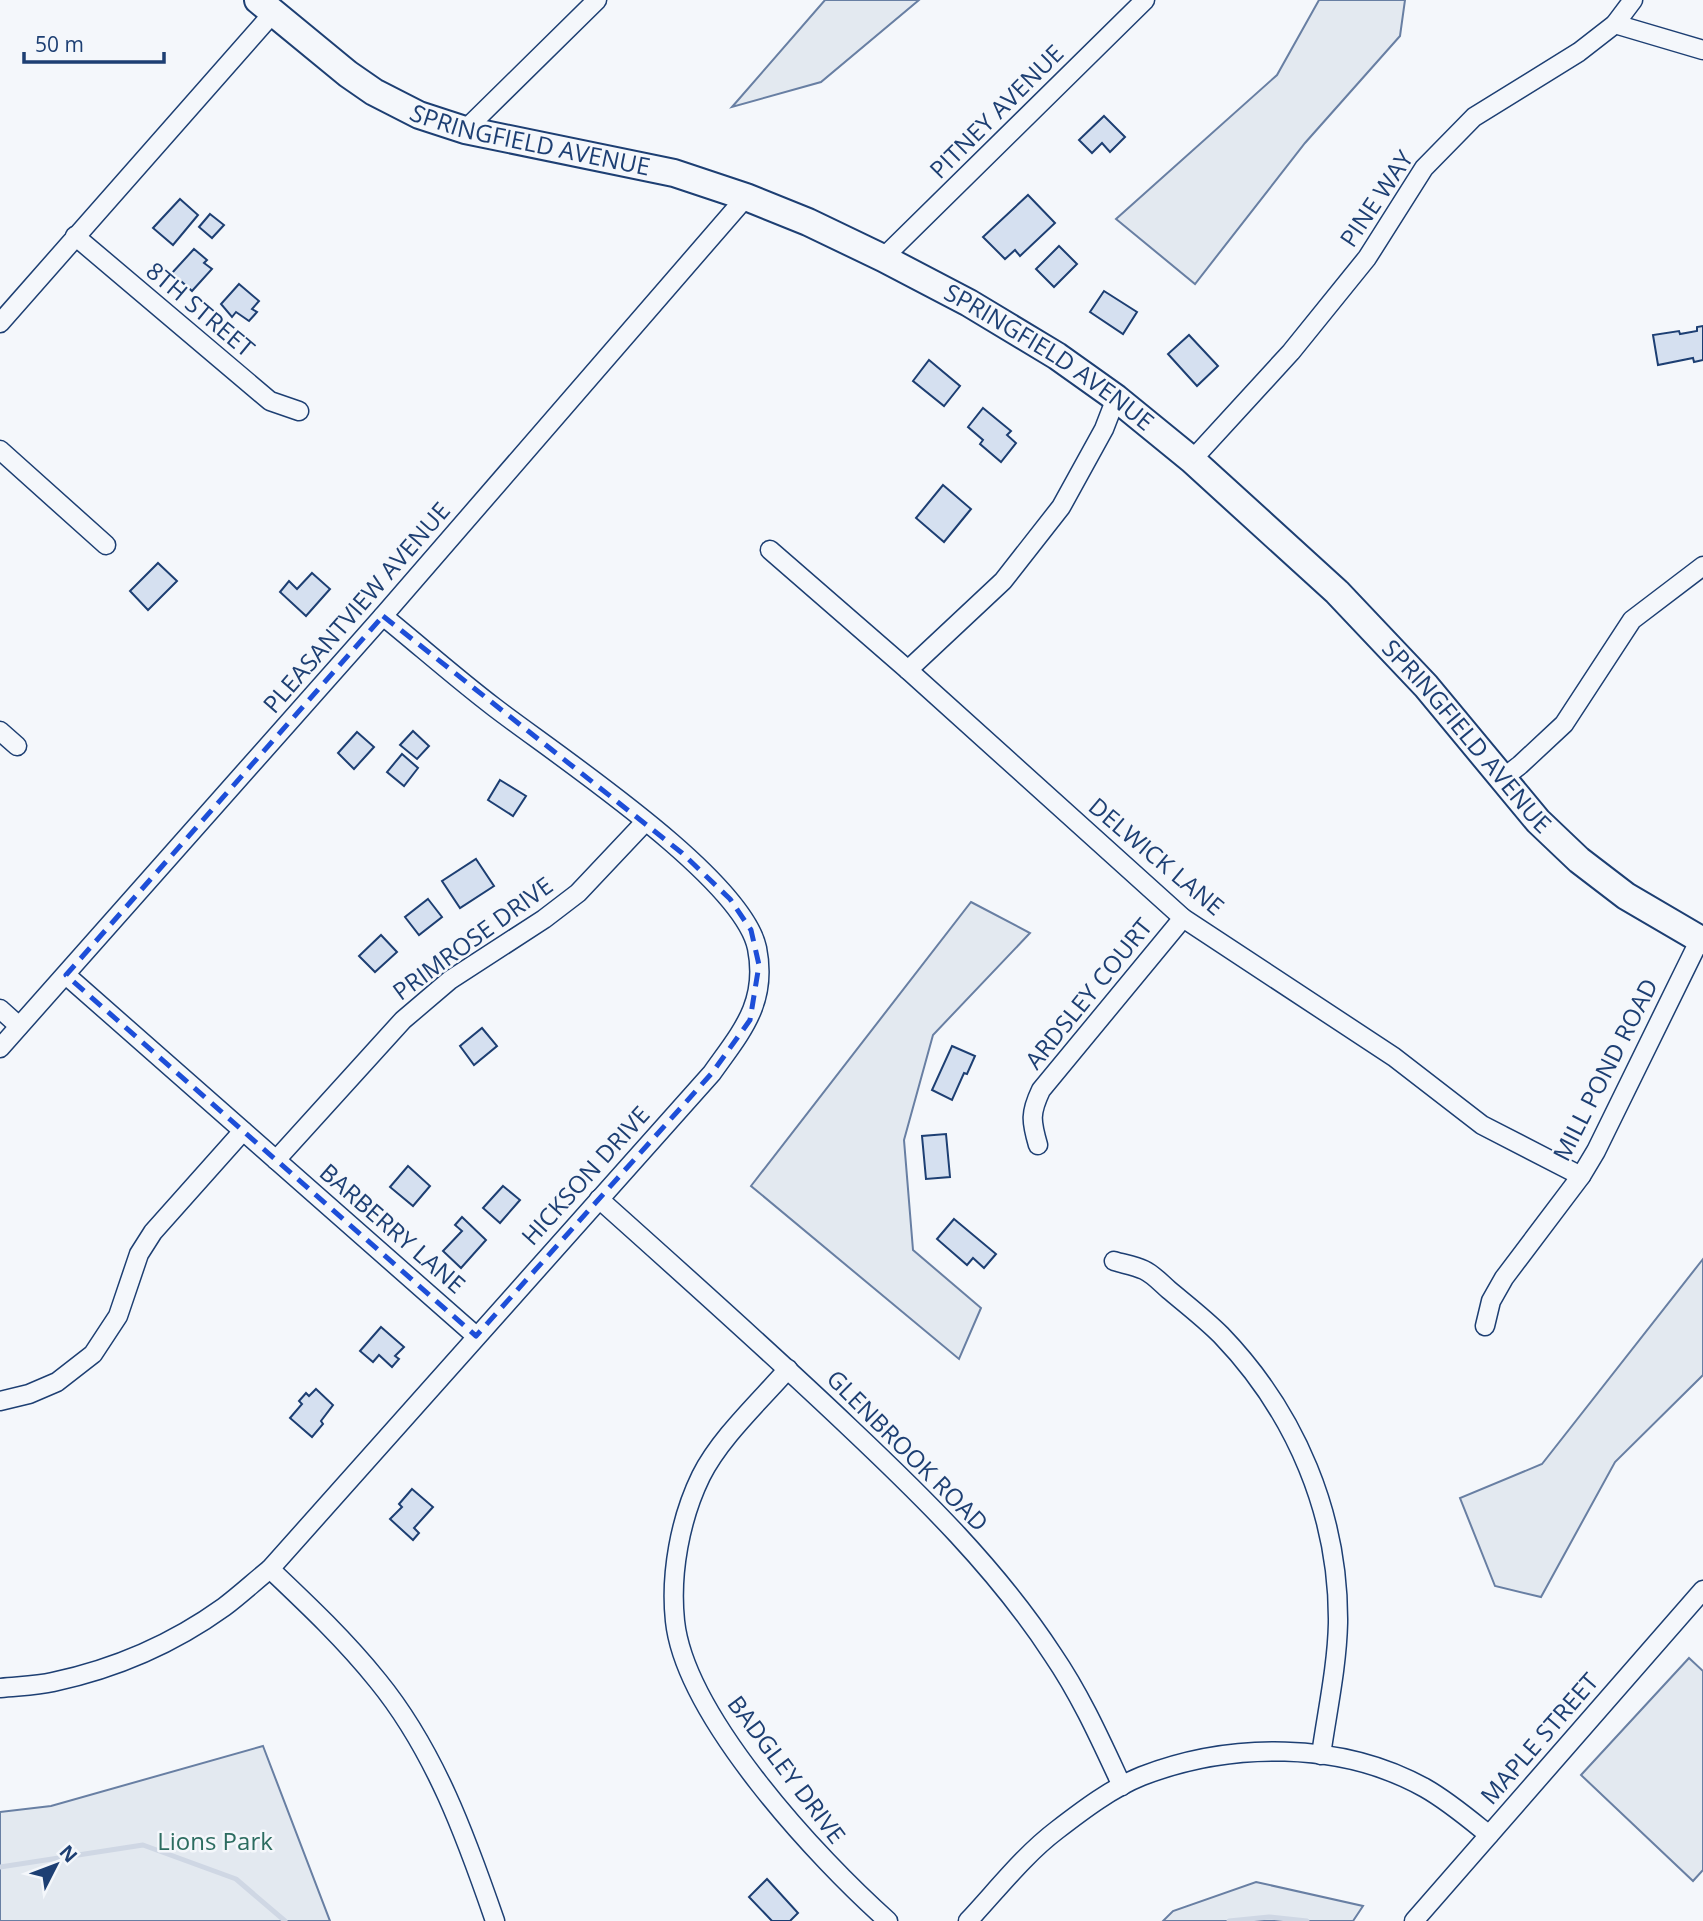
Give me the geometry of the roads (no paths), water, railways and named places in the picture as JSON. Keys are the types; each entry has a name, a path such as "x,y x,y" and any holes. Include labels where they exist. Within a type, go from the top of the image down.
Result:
{"main road":[{"name":"SPRINGFIELD AVENUE","path":"266,6 348,74 374,92 419,115 465,130 674,173 747,197 808,222 883,258 969,303 1035,343 1116,398 1192,460 1337,592 1426,686 1538,821 1579,860 1626,896 1702,940"}],"street":[{"path":"465,130 597,0"},
{"name":"PITNEY AVENUE","path":"883,258 1145,0"},
{"name":"PINE WAY","path":"1192,460 1291,352 1367,258 1424,168 1474,117 1578,52 1615,24 1633,0"},
{"path":"0,323 266,6"},
{"path":"1615,24 1703,50"},
{"name":"PLEASANTVIEW AVENUE","path":"0,1048 383,616 747,197"},
{"name":"8TH STREET","path":"75,236 270,401 299,411"},
{"path":"908,670 1003,580 1061,507 1104,429 1116,398"},
{"path":"0,450 106,545"},
{"name":"DELWICK LANE","path":"770,550 908,670 1183,918 1394,1057 1482,1125 1580,1176"},
{"path":"1503,778 1564,724 1632,620 1703,566"},
{"name":"HICKSON DRIVE","path":"0,1688 51,1683 97,1671 142,1654 185,1632 225,1606 270,1569 712,1073 750,1020 756,1003 760,965 751,930 730,899 645,822 492,706 383,616"},
{"path":"0,731 18,746"},
{"name":"PRIMROSE DRIVE","path":"276,1160 403,1020 450,979 544,919 578,893 645,822"},
{"name":"ARDSLEY COURT","path":"1038,1145 1031,1121 1041,1090 1183,918"},
{"name":"MILL POND ROAD","path":"1485,1326 1492,1301 1504,1278 1596,1151 1702,940"},
{"path":"0,1401 29,1394 57,1382 93,1354 118,1316 139,1254 152,1232 243,1131 66,975"},
{"path":"0,1010 19,1026"},
{"name":"BARBERRY LANE","path":"243,1131 476,1336"},
{"name":"GLENBROOK ROAD","path":"598,1199 788,1369 954,1528 1014,1601 1053,1655 1089,1715 1122,1786"},
{"path":"1114,1261 1146,1270 1212,1325 1266,1388 1288,1423 1306,1460 1331,1539 1337,1594 1338,1635 1321,1755"},
{"name":"BADGLEY DRIVE","path":"788,1369 718,1449 702,1474 690,1501 677,1559 675,1623 684,1657 702,1698 732,1746 826,1863 888,1921"},
{"path":"270,1569 323,1619 379,1682 415,1735 451,1801 495,1921"},
{"name":"MAPLE STREET","path":"1414,1921 1703,1590"},
{"path":"968,1921 1056,1830 1122,1786 1177,1765 1213,1757 1274,1752 1321,1755 1359,1762 1395,1773 1447,1800 1489,1835"}],"waterway":[{"path":"0,1867 143,1845 236,1879 285,1921"},
{"path":"1229,1921 1269,1917 1307,1921"}],"park label":[{"name":"Lions Park","path":"215,1842"}]}
